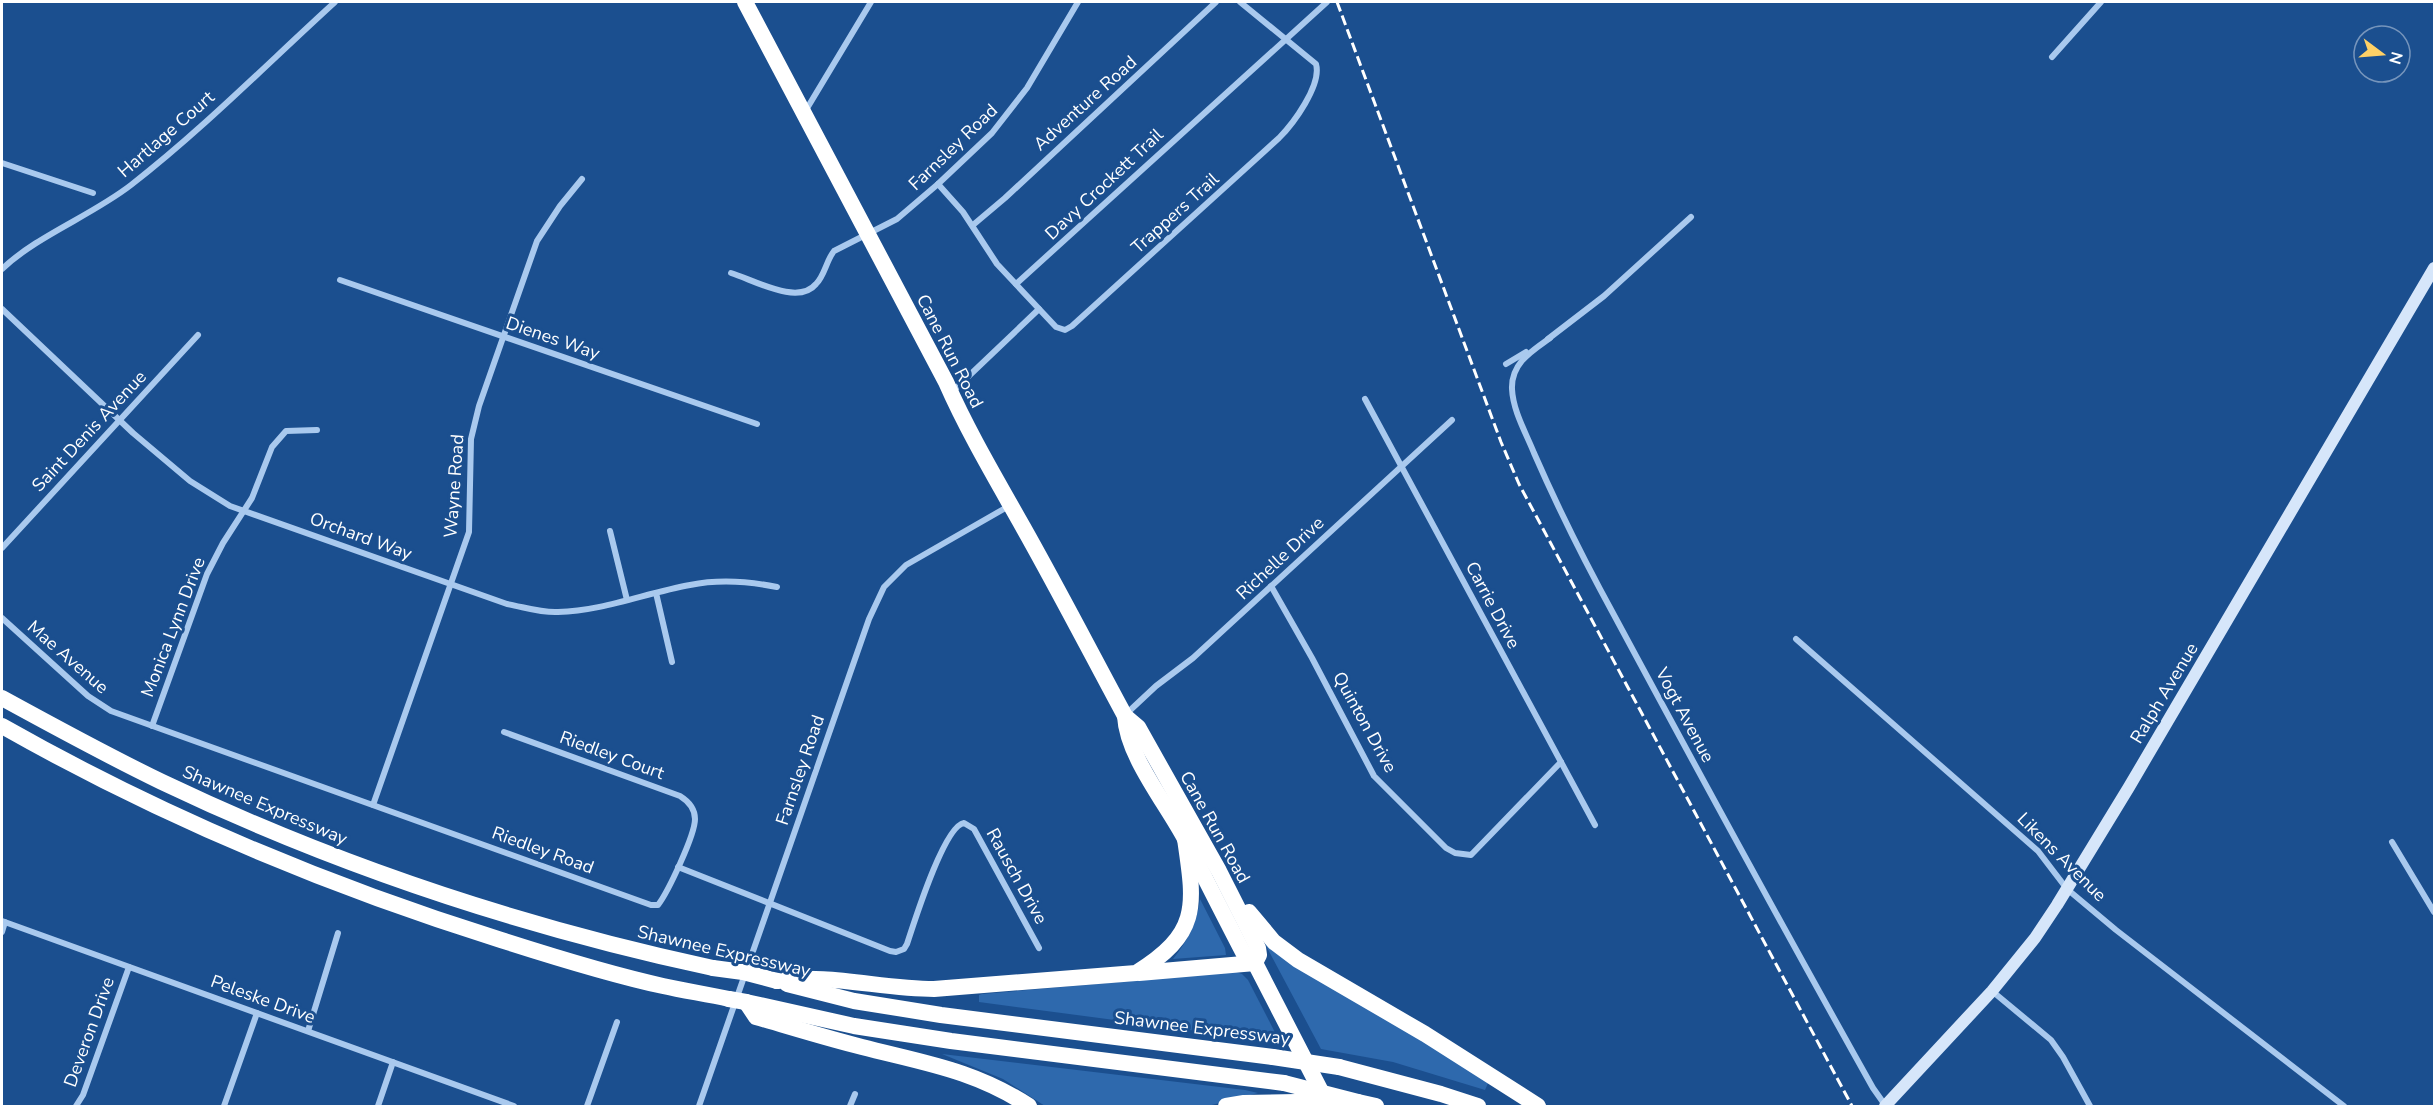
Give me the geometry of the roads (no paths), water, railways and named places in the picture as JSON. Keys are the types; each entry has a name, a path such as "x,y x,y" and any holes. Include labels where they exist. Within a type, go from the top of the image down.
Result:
{"highway":[{"name":"Cane Run Road","path":"745,2 1010,506 1125,716 1138,727 1219,871 1258,948 1255,963"},
{"name":"Shawnee Expressway","path":"2,698 153,778 329,854 459,901 599,942 713,968 743,972 854,1001 941,1015 1339,1067 1441,1094 1478,1107"},
{"name":"Cane Run Road","path":"1125,716 1126,730 1143,765 1185,839 1246,958 1255,963 1329,1107"},
{"path":"2,726 173,814 273,857 375,897 554,957 664,987 704,993 854,1026 1284,1083 1376,1107"},
{"path":"1136,973 1160,958 1176,942 1185,926 1190,910 1192,885 1185,839"},
{"path":"1219,871 1265,933 1281,948 1425,1034 1538,1107"},
{"path":"777,981 802,977 900,988 934,989 1255,963"},
{"path":"746,1002 756,1017 966,1074 1009,1093 1029,1107"},
{"path":"1226,1107 1244,1103 1358,1102"}],"street":[{"name":"Hartlage Court","path":"2,269 23,253 129,186 165,158 334,2"},
{"path":"804,113 871,2"},
{"name":"Farnsley Road","path":"731,273 788,293 809,291 819,282 829,257 834,251 897,219 973,152 1011,111 1028,88 1078,2"},
{"name":"Adventure Road","path":"973,225 1216,2"},
{"path":"1240,2 1286,39"},
{"name":"Davy Crockett Trail","path":"1016,284 1327,2"},
{"path":"2052,57 2101,2"},
{"name":"Trappers Trail","path":"1039,309 1061,330 1072,326 1284,133 1301,110 1318,71 1316,64 1286,39"},
{"path":"2,164 93,193"},
{"name":"Wayne Road","path":"373,805 469,532 471,439 474,420 502,336 537,241 560,206 582,179"},
{"path":"938,184 955,201 973,225 996,264 1039,309 951,393"},
{"name":"Vogt Avenue","path":"1691,217 1604,296 1522,360 1514,374 1512,392 1516,410 1556,503 1595,581 1778,918 1885,1106"},
{"name":"Ralph Avenue","path":"1885,1106 1992,991 2035,938 2141,767 2434,268"},
{"name":"Dienes Way","path":"340,280 757,424"},
{"name":"Orchard Way","path":"2,309 119,421 190,481 223,502 244,510 507,604 539,611 581,610 715,581 744,581 777,587"},
{"name":"Saint Denis Avenue","path":"2,548 198,335"},
{"name":"Vogt Avenue","path":"1506,364 1550,338"},
{"name":"Carrie Drive","path":"1365,399 1595,825"},
{"name":"Richelle Drive","path":"1125,716 1156,686 1193,658 1452,420"},
{"name":"Monica Lynn Drive","path":"152,726 207,574 223,543 252,498 267,455 281,435 289,430 317,430"},
{"name":"Farnsley Road","path":"699,1107 848,679 884,587 906,565 1010,506"},
{"path":"610,531 627,600"},
{"name":"Quinton Drive","path":"1271,586 1374,776 1451,851 1471,855 1561,762"},
{"path":"657,593 672,662"},
{"name":"Mae Avenue","path":"2,618 98,704 117,714 152,726"},
{"name":"Likens Avenue","path":"1796,639 2038,851 2067,889 2116,930 2344,1107"},
{"name":"Riedley Road","path":"152,726 651,905 660,903 678,867"},
{"name":"Riedley Court","path":"504,732 680,796 693,809 694,822 678,867"},
{"name":"Rausch Drive","path":"770,903 890,951 902,951 907,944 936,862 954,828 964,823 974,829 1039,948"},
{"path":"2392,842 2434,912"},
{"path":"678,867 770,903"},
{"path":"2,932 3,921"},
{"name":"Peleske Drive","path":"3,921 514,1107"},
{"path":"308,1031 338,933"},
{"name":"Deveron Drive","path":"76,1107 83,1095 129,967"},
{"path":"1992,991 2051,1040 2063,1057 2090,1107"},
{"path":"224,1107 257,1013"},
{"path":"587,1107 617,1022"},
{"path":"378,1107 393,1062"},
{"path":"850,1107 855,1094"}],"railway":[{"path":"1337,2 1501,442 1519,484 1852,1106"}]}
